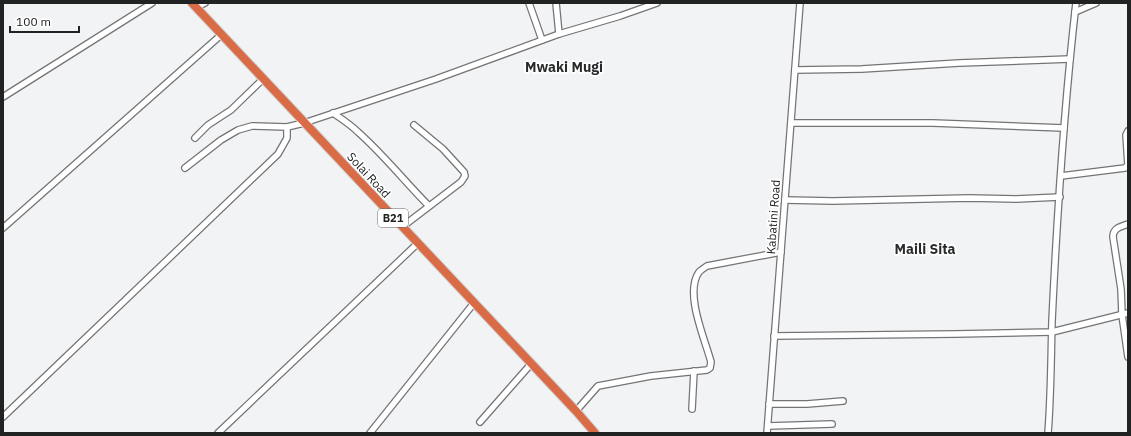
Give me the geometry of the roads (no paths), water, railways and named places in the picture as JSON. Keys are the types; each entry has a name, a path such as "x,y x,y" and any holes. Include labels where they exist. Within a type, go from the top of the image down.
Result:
{"highway":[{"name":"Solai Road","path":"194,5 595,433"}],"street":[{"path":"3,97 152,3"},
{"path":"194,5 204,3"},
{"path":"528,3 542,40"},
{"path":"556,3 560,34"},
{"path":"185,168 221,140 238,130 252,126 287,127 304,123 436,79 542,40 657,3"},
{"name":"Kabatini Road","path":"767,433 800,3"},
{"path":"1048,433 1051,396 1052,332 1064,128 1076,3"},
{"path":"1075,12 1096,3"},
{"path":"3,228 221,35"},
{"path":"795,70 862,69 959,63 1070,59"},
{"path":"195,138 208,125 231,110 263,79"},
{"path":"333,113 358,131 392,165 411,188 429,206"},
{"path":"791,123 933,123 1025,128 1064,128"},
{"path":"402,227 461,182 465,176 464,172 443,149 414,125"},
{"path":"3,417 278,154 287,138 287,127"},
{"path":"1061,176 1125,168 1128,163 1126,135 1128,132"},
{"path":"785,200 834,201 969,198 1016,199 1060,197"},
{"path":"1128,224 1116,229 1113,234 1128,357"},
{"path":"218,433 418,244"},
{"path":"576,411 598,386 651,376 707,370 711,366 712,362 696,311 693,296 695,281 700,271 707,266 781,252"},
{"path":"370,433 474,303"},
{"path":"774,336 1052,332 1128,313"},
{"path":"480,422 531,364"},
{"path":"692,409 694,371"},
{"path":"770,404 807,404 843,401"},
{"path":"768,426 832,424"}],"district":[{"name":"Mwaki Mugi","path":"564,67"},
{"name":"Maili Sita","path":"925,249"}]}
